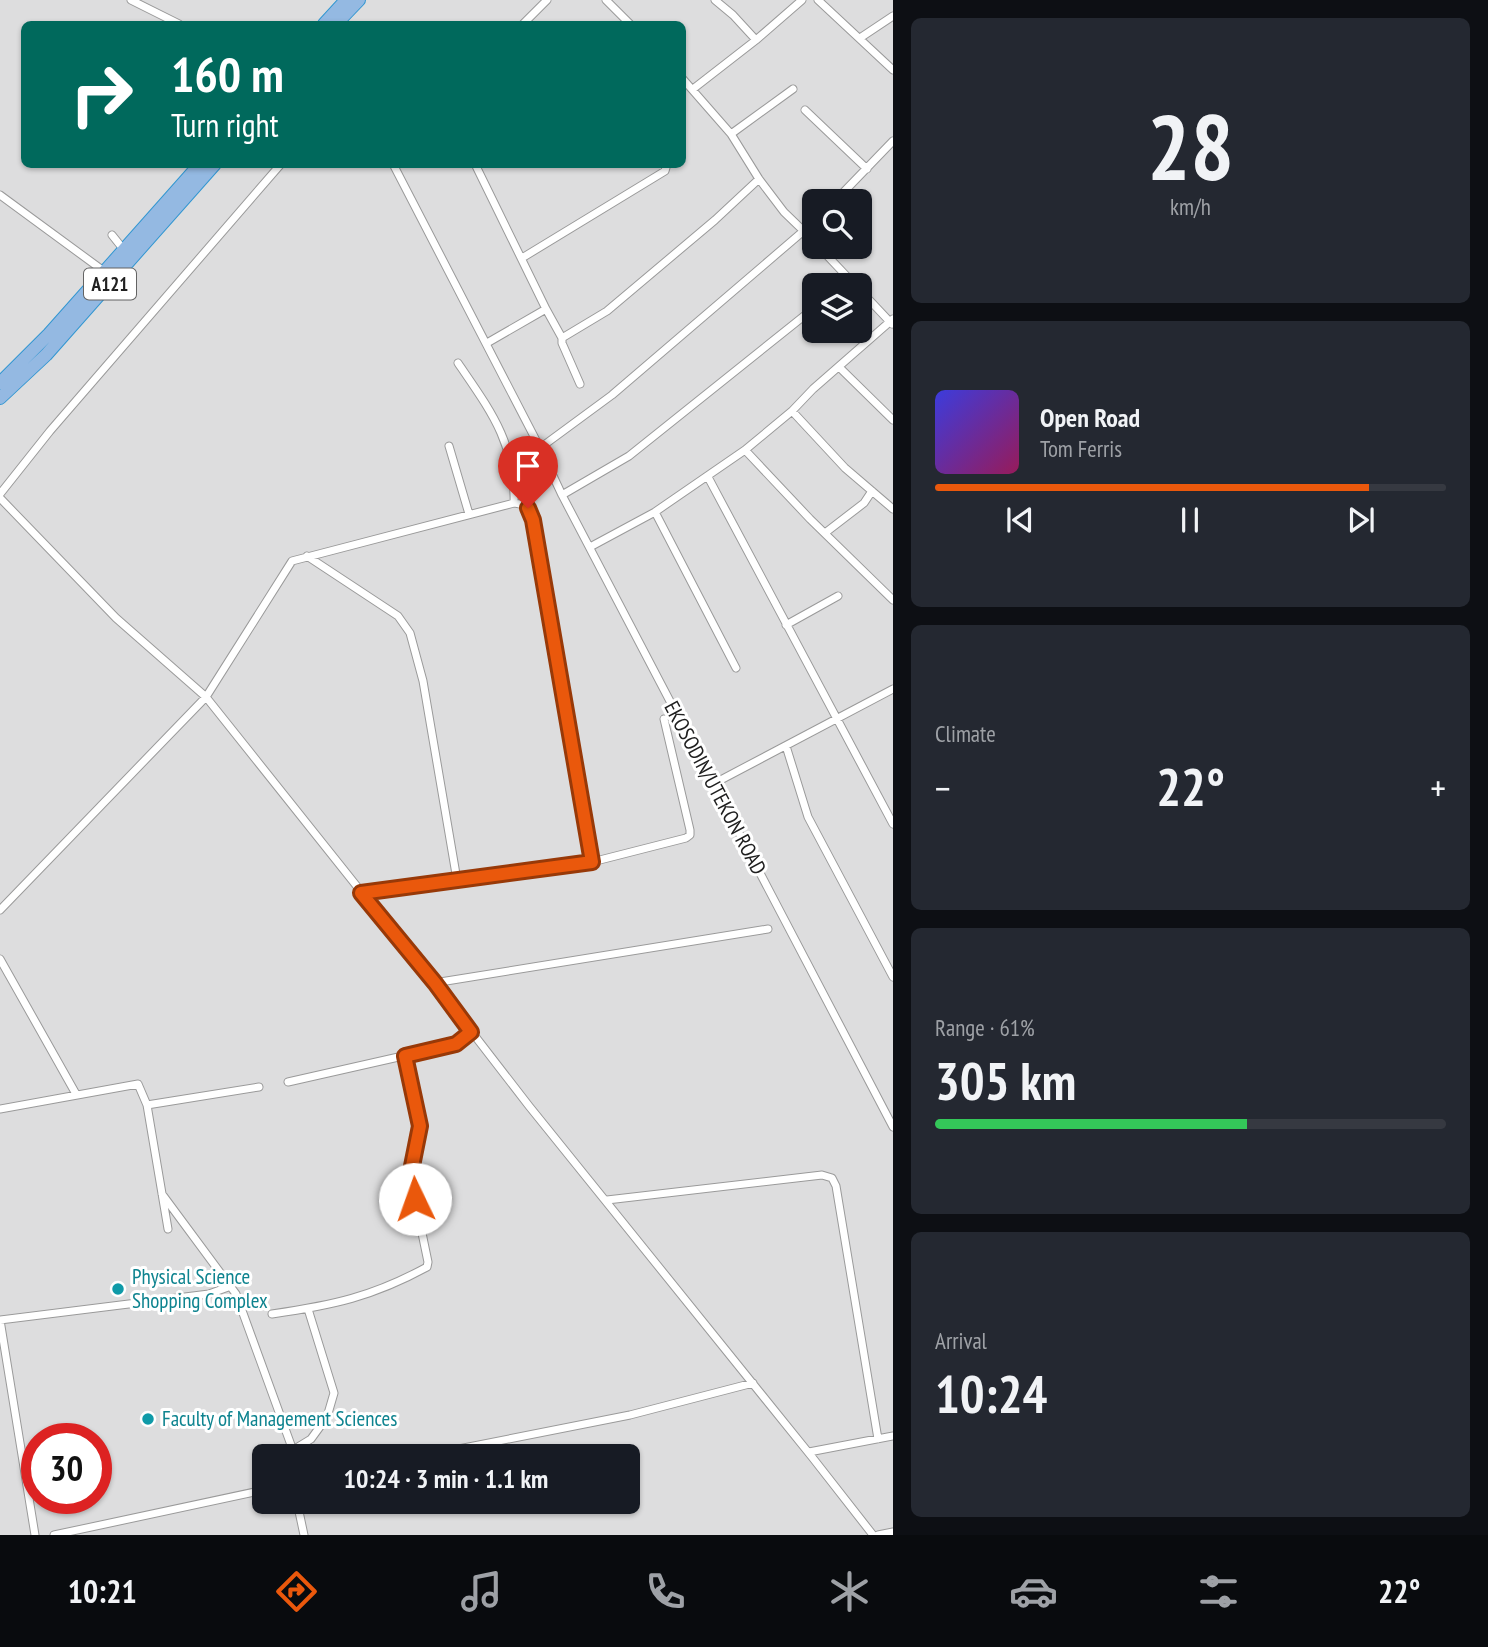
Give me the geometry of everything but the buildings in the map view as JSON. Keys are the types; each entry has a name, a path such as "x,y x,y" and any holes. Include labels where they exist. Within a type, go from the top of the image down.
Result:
{"highway":[{"path":"327,21 346,0"},
{"path":"339,21 359,0"},
{"name":"A121","path":"0,398 196,168"},
{"name":"A121","path":"0,382 54,346 211,168"}],"street":[{"path":"131,0 173,21"},
{"path":"530,21 547,0"},
{"path":"606,0 627,21"},
{"path":"715,0 756,40"},
{"path":"693,89 802,0"},
{"path":"818,0 893,70"},
{"path":"860,38 893,16"},
{"path":"686,82 731,134 785,212 802,228"},
{"path":"731,134 793,89"},
{"path":"805,110 867,169"},
{"path":"847,189 893,141"},
{"path":"278,168 50,431 0,496 116,618 206,697 873,1535"},
{"name":"EKOSODIN/UTEKON ROAD","path":"395,168 487,343 562,495 893,1127"},
{"path":"477,168 562,338 580,384"},
{"path":"522,258 666,168"},
{"path":"562,338 607,311 760,179"},
{"path":"0,194 105,272"},
{"path":"540,448 612,394 683,331 802,233"},
{"path":"113,235 124,250"},
{"path":"831,259 844,273"},
{"path":"590,547 655,512 708,477 792,411 892,322 872,302"},
{"path":"487,343 546,309"},
{"path":"562,495 629,456 802,319"},
{"path":"458,363 496,422 508,448 514,483 514,503"},
{"path":"839,367 893,420"},
{"path":"792,411 845,468 893,509"},
{"path":"449,446 469,514"},
{"path":"745,450 893,600"},
{"path":"708,477 893,824"},
{"path":"825,533 864,503 872,491"},
{"path":"0,910 206,697 292,561 514,503 523,503 533,520 592,862"},
{"path":"655,512 736,668"},
{"path":"307,556 398,615 410,633 423,681 457,880"},
{"path":"786,625 838,596"},
{"path":"713,783 893,689"},
{"path":"361,893 592,862 690,835 664,719"},
{"path":"786,746 808,817 893,977"},
{"path":"435,983 768,929"},
{"path":"0,959 76,1094"},
{"path":"288,1082 456,1044 471,1032"},
{"path":"272,1314 347,1302 383,1290 427,1267 411,1180 420,1126 405,1056"},
{"path":"0,1109 138,1084 147,1105 168,1229"},
{"path":"147,1105 259,1087"},
{"path":"607,1200 822,1175 832,1178 836,1186 878,1439"},
{"path":"162,1194 231,1286 243,1307 291,1444"},
{"path":"35,1535 0,1320 209,1294 231,1286"},
{"path":"306,1444 327,1417 334,1393 308,1309"},
{"path":"484,1444 631,1415 753,1383"},
{"path":"808,1452 893,1436"},
{"path":"54,1535 252,1493"},
{"path":"300,1514 304,1535"},
{"path":"878,1535 893,1532"}],"shaded area":[{"path":"0,0 893,0 893,1535 0,1535"}],"place":[{"name":"Physical Science Shopping Complex","path":"118,1289"},
{"name":"Faculty of Management Sciences","path":"148,1419"}],"route":[{"path":"415,1199 411,1171 418,1147 420,1126 405,1056 456,1044 471,1032 435,983 361,893 592,862 533,520 528,508"}]}
